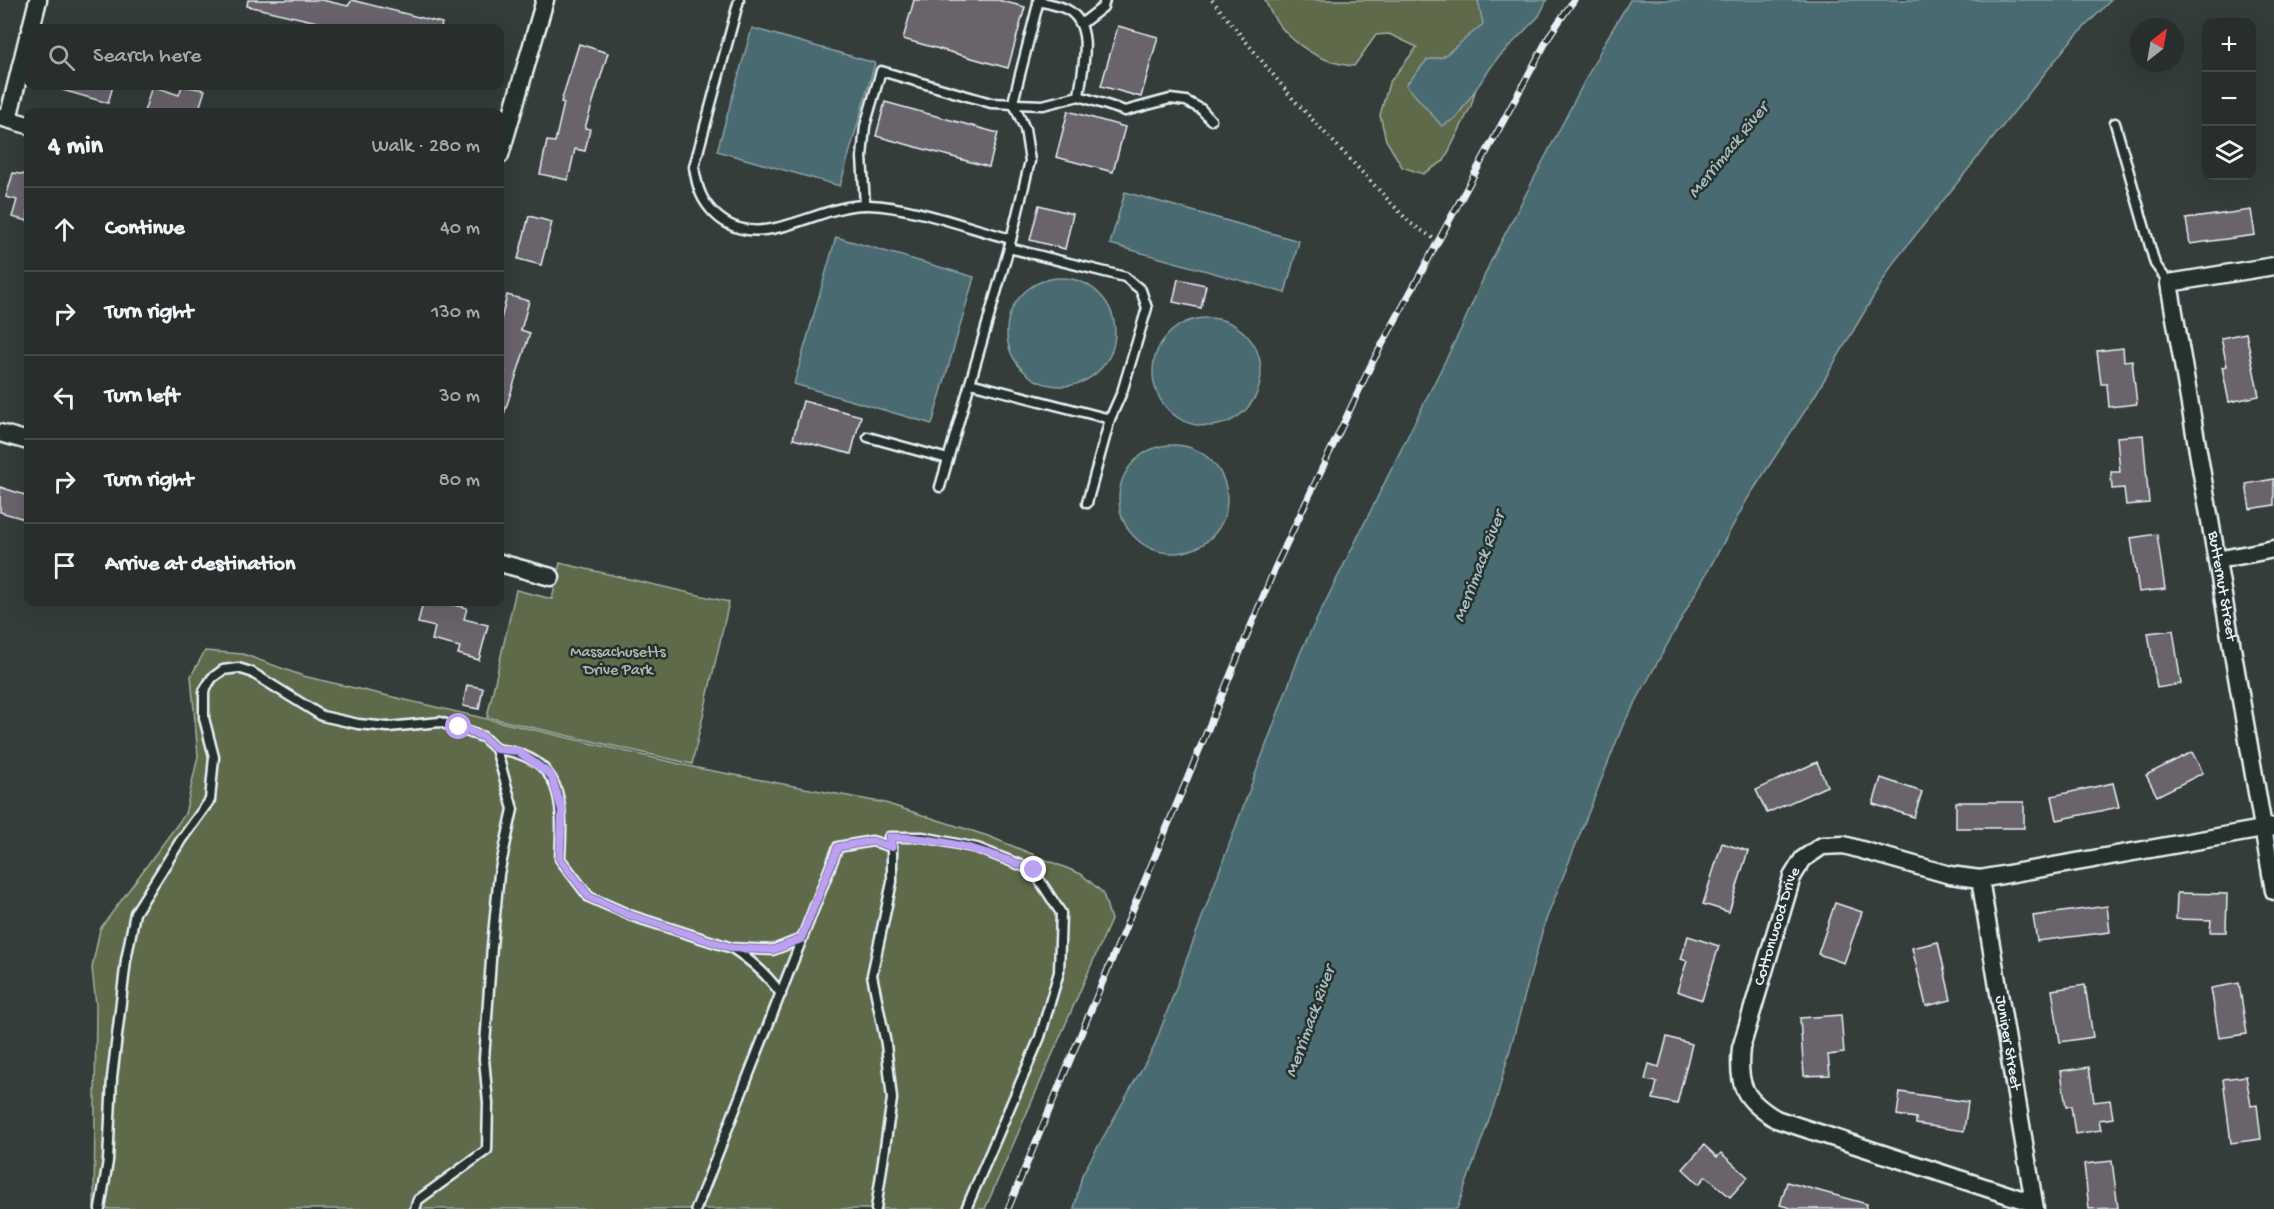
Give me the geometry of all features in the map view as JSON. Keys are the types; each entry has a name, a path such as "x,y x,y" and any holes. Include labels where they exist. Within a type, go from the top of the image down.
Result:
{"street":[{"path":"32,24 38,0"},
{"path":"504,140 542,1"},
{"path":"24,50 4,118 24,124"},
{"path":"2169,283 2274,266"},
{"name":"Butternut Street","path":"2169,283 2217,560 2269,829 2274,891"},
{"path":"0,433 24,440"},
{"path":"2217,560 2274,549"},
{"path":"504,564 551,577"},
{"name":"Cottonwood Drive","path":"2034,1206 1776,1119 1758,1108 1744,1091 1739,1070 1742,1048 1792,877 1803,859 1822,846 1844,845 1950,875 1980,879 2269,829"},
{"name":"Juniper Street","path":"1980,879 2034,1206"}],"lane":[{"path":"739,0 694,167 696,187 706,206 722,221 742,229 766,230 865,205 889,207 1125,277 1141,290 1147,308 1122,392 1110,419 1087,503"},
{"path":"940,487 1010,243 1030,161 1025,129 1013,102 1039,0 1067,9 1082,24 1086,47 1079,96"},
{"path":"1082,24 1103,6 1105,0"},
{"path":"865,205 862,157 865,126 881,71 991,103 1013,102 1043,105 1079,96 1125,111 1170,99 1186,101 1201,109 1211,120"},
{"path":"2115,123 2156,264 2169,283"},
{"path":"970,383 1110,419"},
{"path":"868,437 948,459"},
{"path":"100,1209 108,1161 112,1078 126,960 135,913 181,840 210,800 214,756 202,703 204,691 212,678 223,670 238,668 252,672 322,716 358,724 388,727 440,722 483,737 496,749 513,810 499,874 493,936 484,1059 488,1103 486,1150 418,1200 416,1209"},
{"path":"496,749 518,751 551,775 562,810 560,859 589,897 632,916 732,948 773,950 801,939"},
{"path":"876,1209 892,1099 885,1044 872,975 892,882 892,847 889,837 923,837 978,848 1034,870 1061,913 1059,972 1040,1037 966,1209"},
{"path":"696,1209 838,847 872,841 892,847"},
{"path":"732,948 753,962 781,994"}],"path":[{"path":"1212,0 1308,116 1410,223 1438,241"}],"green space":[{"path":"1265,0 1478,0 1484,24 1443,57 1427,60 1456,118 1476,88 1471,106 1444,161 1423,174 1402,167 1386,140 1380,115 1389,83 1417,47 1389,34 1376,35 1354,66 1340,64 1313,53 1289,36 1271,13"},
{"name":"Massachusetts Drive Park","path":"560,563 729,602 692,764 487,717 516,590 552,599"},
{"path":"205,651 243,654 303,676 697,768 885,803 988,836 1081,874 1103,893 1111,920 985,1209 94,1209 96,1005 92,968 100,929 185,814 198,756 191,676"}],"water":[{"path":"1478,0 1547,0 1539,16 1496,60 1456,118 1442,126 1406,85 1427,60 1443,57 1483,24"},
{"name":"Merrimack River","path":"1630,0 2111,0 2069,43 1894,262 1814,397 1748,498 1623,725 1544,925 1497,1097 1457,1209 1074,1209 1082,1175 1154,1047 1301,651 1461,329 1490,263 1606,40"},
{"path":"752,28 875,63 840,186 717,151"},
{"path":"1125,192 1299,241 1285,293 1110,244"},
{"path":"836,237 974,277 932,424 794,384"},
{"path":"1061,278 1082,282 1099,294 1111,311 1115,332 1111,353 1099,370 1082,382 1061,386 1040,382 1023,370 1011,353 1007,332 1011,311 1023,294 1040,282"},
{"path":"1207,318 1228,322 1245,334 1257,351 1261,372 1257,393 1245,410 1228,422 1207,426 1186,422 1169,410 1157,393 1153,372 1157,351 1169,334 1186,322"},
{"path":"1173,445 1194,449 1211,461 1223,478 1227,499 1223,520 1211,537 1194,549 1173,553 1152,549 1135,537 1123,520 1119,499 1123,478 1135,461 1152,449"}],"building":[{"path":"248,0 322,0 348,6 352,0 442,23 326,24 247,6"},
{"path":"914,0 998,0 1025,7 1008,68 903,39"},
{"path":"1118,26 1158,37 1141,97 1101,86"},
{"path":"579,44 608,53 585,128 590,129 585,151 575,149 568,180 540,174 547,141 555,142 564,103 561,102"},
{"path":"62,90 112,90 108,103"},
{"path":"151,90 164,90 179,95 181,90 205,90 199,108 145,108"},
{"path":"885,102 998,133 989,167 876,136"},
{"path":"1068,111 1125,127 1113,172 1056,157"},
{"path":"13,173 24,174 24,220 12,217 17,200 6,197"},
{"path":"1039,205 1073,214 1065,249 1030,240"},
{"path":"2251,210 2255,235 2190,244 2186,219"},
{"path":"529,216 552,222 541,265 518,259"},
{"path":"1178,279 1206,285 1201,308 1173,302"},
{"path":"507,295 529,301 521,330 530,333 504,414 504,307"},
{"path":"2246,333 2259,396 2229,402 2222,367 2227,366 2221,338"},
{"path":"2123,348 2124,361 2132,360 2137,404 2109,407 2107,384 2101,384 2097,351"},
{"path":"803,401 861,416 851,454 793,439"},
{"path":"2143,435 2149,503 2126,505 2124,488 2112,489 2111,472 2120,472 2117,437"},
{"path":"2274,479 2274,505 2250,509 2246,484"},
{"path":"0,487 24,495 24,519 0,512"},
{"path":"2157,534 2165,589 2139,592 2131,538"},
{"path":"422,606 467,608 464,619 488,625 479,660 458,654 460,647 432,640 435,627 418,623"},
{"path":"2173,630 2181,684 2157,688 2148,633"},
{"path":"467,685 483,688 479,709 463,706"},
{"path":"2192,752 2203,773 2157,796 2146,775"},
{"path":"1817,762 1827,786 1767,813 1756,790"},
{"path":"1881,778 1922,792 1914,817 1873,804"},
{"path":"2113,783 2119,807 2057,820 2052,796"},
{"path":"1956,802 2024,802 2024,828 1956,828"},
{"path":"1722,843 1748,851 1729,912 1703,904"},
{"path":"2177,893 2227,894 2226,932 2210,932 2211,920 2176,919"},
{"path":"1835,903 1862,912 1844,963 1818,954"},
{"path":"2107,906 2110,932 2037,941 2033,916"},
{"path":"1688,936 1719,946 1702,1000 1677,991 1687,961 1681,959"},
{"path":"1938,942 1951,1000 1926,1006 1912,948"},
{"path":"2239,983 2247,1034 2219,1038 2211,988"},
{"path":"2085,985 2093,1037 2060,1042 2052,990"},
{"path":"1841,1015 1844,1053 1828,1055 1830,1075 1804,1076 1800,1018"},
{"path":"1667,1037 1692,1044 1677,1104 1653,1099 1657,1082 1645,1080 1649,1064 1659,1067"},
{"path":"2089,1067 2094,1102 2110,1100 2113,1118 2099,1120 2101,1130 2075,1134 2071,1106 2066,1107 2061,1071"},
{"path":"2246,1076 2251,1106 2257,1105 2261,1139 2231,1143 2223,1079"},
{"path":"1900,1092 1968,1102 1964,1131 1916,1124 1916,1118 1897,1115"},
{"path":"1704,1145 1717,1157 1721,1153 1748,1177 1730,1197 1706,1176 1699,1184 1683,1169"},
{"path":"2112,1161 2118,1208 2089,1209 2084,1164"},
{"path":"1787,1182 1867,1204 1866,1209 1794,1209 1780,1205"}],"railway":[{"path":"1008,1209 1275,568 1371,365 1551,33 1574,0"}],"route":[{"path":"459,727 483,737 496,749 518,751 551,775 562,810 560,859 589,897 632,916 732,948 773,950 801,939 838,847 872,841 892,847 889,837 923,837 978,848 1034,870"}]}
